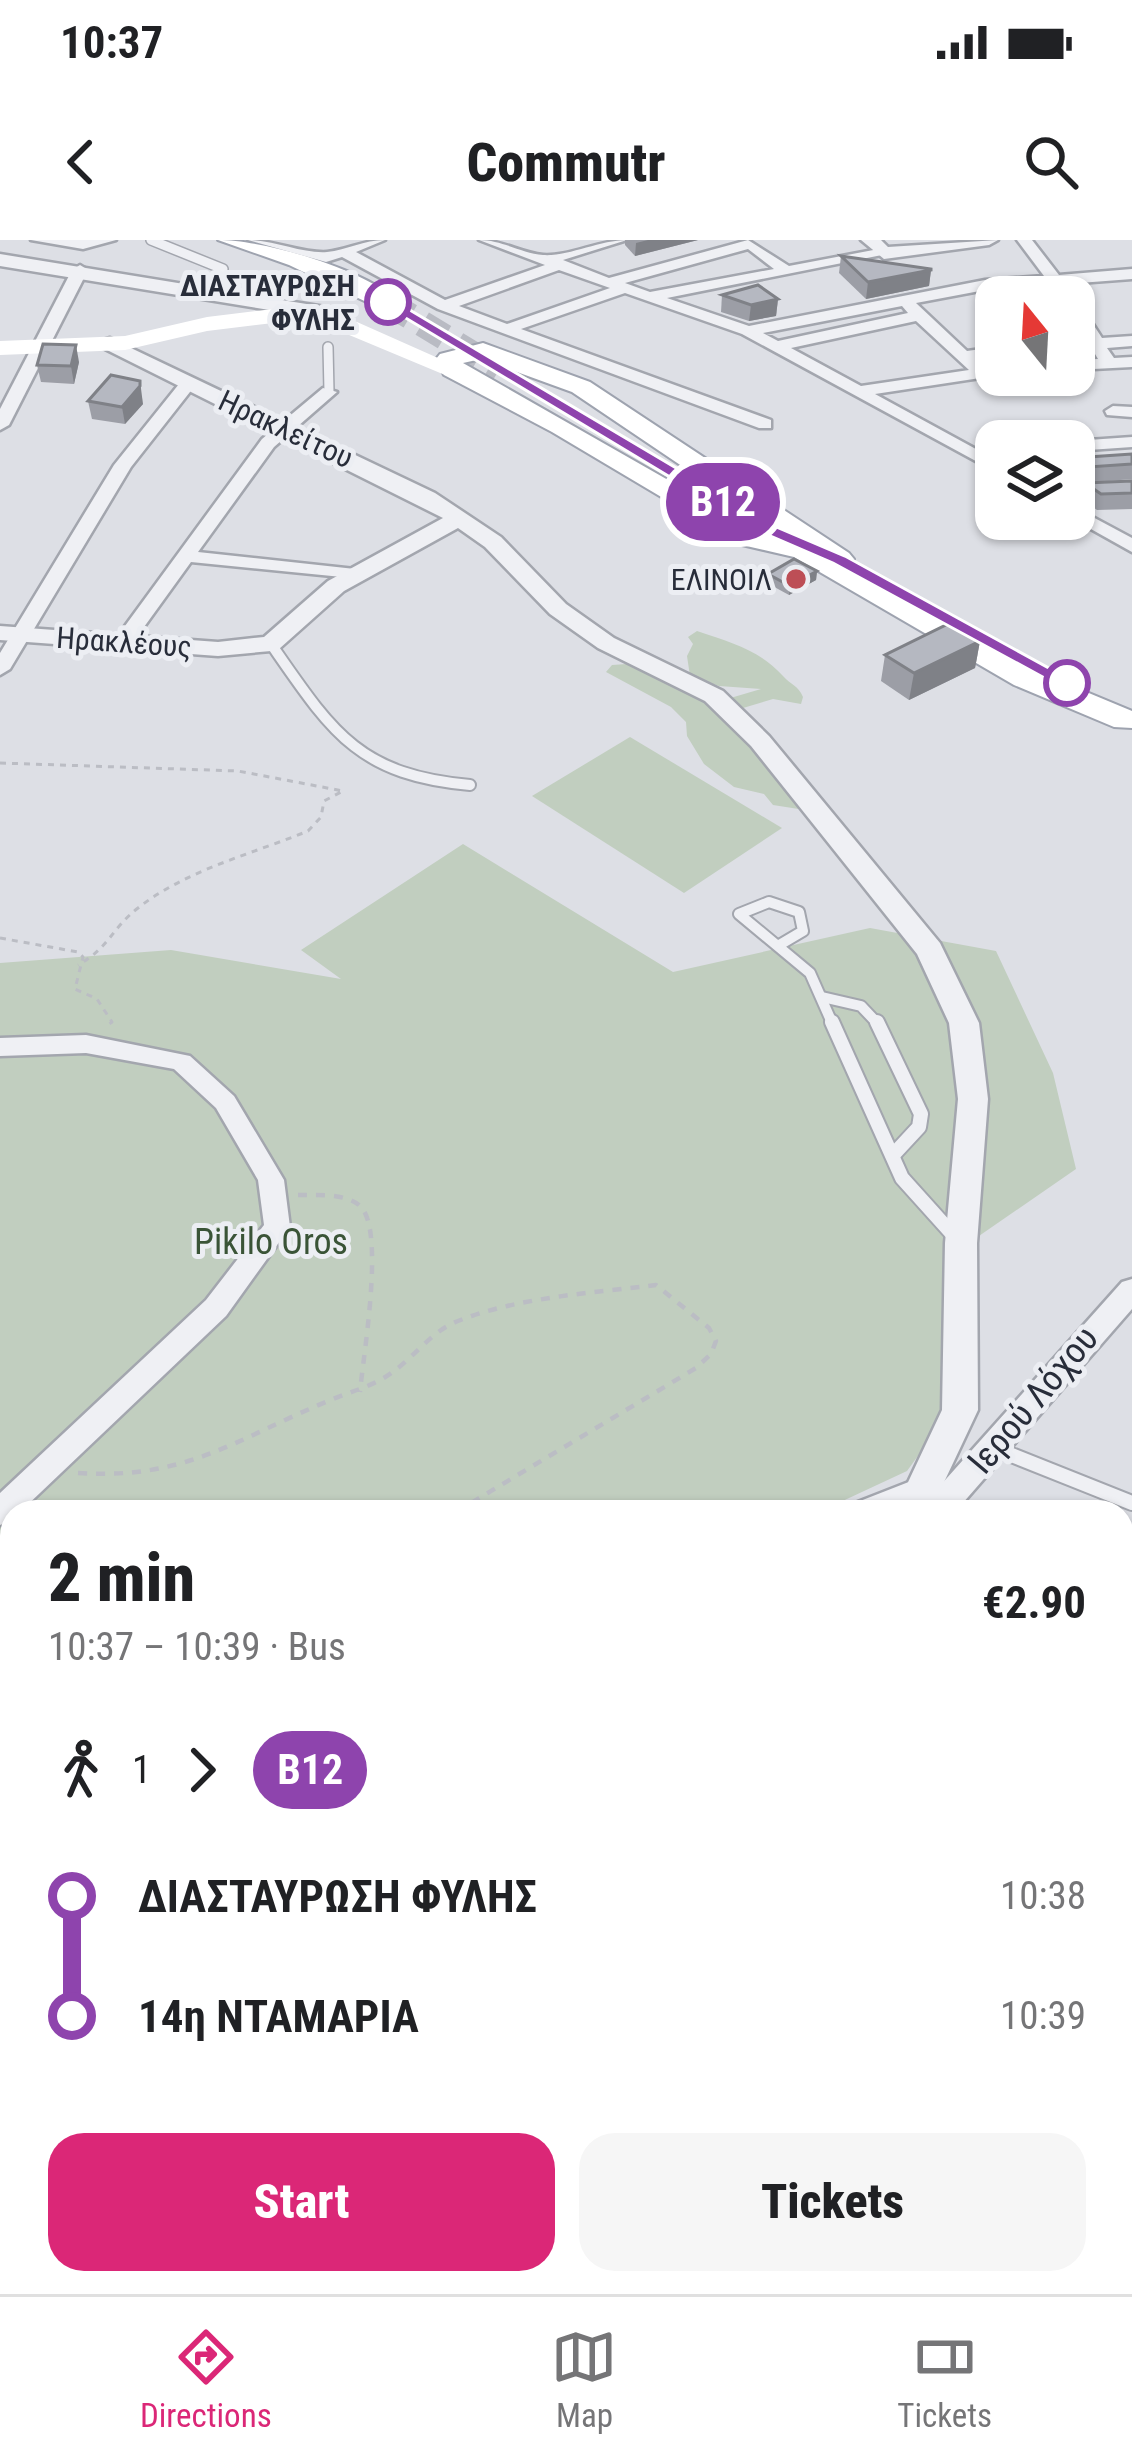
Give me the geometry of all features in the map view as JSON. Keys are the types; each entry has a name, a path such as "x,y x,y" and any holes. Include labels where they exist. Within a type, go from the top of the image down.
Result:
{"main road":[{"path":"230,240 297,260 388,302"},
{"path":"0,348 110,344 219,311 278,309 325,313 581,387 839,559 1055,676 1128,723"},
{"path":"219,311 312,317 366,333 453,370 561,426 752,538 796,548"},
{"path":"453,370 448,363 452,356 491,360 796,548 1025,678 1128,723"},
{"path":"768,530 839,559"}],"street":[{"path":"38,240 83,244 109,240"},
{"path":"255,240 315,256 346,253 378,240"},
{"path":"486,240 514,242 748,331 975,454"},
{"path":"444,306 620,240"},
{"path":"651,296 877,247 989,240"},
{"path":"1024,240 1053,276"},
{"path":"506,329 619,285 750,244 785,269"},
{"path":"346,253 444,306 764,424"},
{"path":"0,260 80,270 219,311"},
{"path":"0,425 80,270"},
{"path":"1080,276 1132,274"},
{"path":"748,331 975,289"},
{"path":"902,300 975,363"},
{"path":"778,346 921,315"},
{"path":"1095,338 1109,363"},
{"path":"1095,343 1132,341"},
{"name":"Ηρακλείτου","path":"110,344 386,475 460,518 509,556 575,621 620,652 701,688 730,710 930,950 958,1004 971,1072 961,1243 960,1410 926,1500"},
{"path":"964,356 975,355"},
{"path":"1095,364 1132,362"},
{"path":"862,392 975,374"},
{"path":"0,669 11,634 123,465 189,383"},
{"path":"124,641 244,472 329,392"},
{"path":"1095,445 1132,442"},
{"path":"970,451 975,451"},
{"path":"1095,489 1132,487"},
{"path":"260,646 355,575 460,518"},
{"path":"1095,524 1132,546"},
{"path":"1102,528 1132,525"},
{"path":"182,556 355,575"},
{"name":"Ηρακλέους","path":"11,634 260,646"},
{"path":"0,1046 86,1044 181,1062 226,1102 271,1180 278,1227 216,1308 13,1500"},
{"name":"Ιερού Λόχου","path":"929,1500 994,1448 1132,1290"}],"lane":[{"path":"151,240 223,269"},
{"path":"328,347 329,392"},
{"path":"260,646 291,672 374,763 412,779 470,785"},
{"path":"781,944 802,931 802,918 792,907 764,901 739,914 781,944 810,973 917,1201 961,1243"},
{"path":"822,997 861,1006 874,1015 921,1114 919,1127 893,1155"},
{"path":"994,1448 1124,1500"}],"path":[{"path":"0,763 238,771 274,777 310,791 344,791 324,801 321,817 308,831 144,898 110,936 106,949 78,964"},
{"path":"0,938 78,952 83,957 75,989 98,999 102,1013 112,1022 86,1044"},
{"path":"273,1197 328,1198 361,1207 368,1217 370,1260 360,1391"},
{"path":"56,1462 80,1474 124,1476 171,1469 360,1391 395,1371 460,1319 564,1296 656,1285 709,1328 716,1341 711,1354 696,1368 476,1500"}],"green space":[{"path":"697,631 764,659 799,690 801,704 773,699 743,708 727,699 761,689 719,686 690,676 687,656 693,644 688,637"},
{"path":"612,665 656,672 707,701 749,741 805,810 773,805 764,794 734,787 704,764 687,736 686,722 671,707 606,672"},
{"path":"630,737 782,828 684,893 532,796"},
{"name":"Pikilo Oros","path":"463,844 673,972 870,928 996,951 1053,1073 1076,1169 950,1256 944,1420 907,1471 845,1500 0,1500 0,963 171,950 341,979 301,950"}],"building":[{"path":"841,256 931,269 931,270 868,282"},
{"path":"758,285 778,299 751,305 722,295"},
{"path":"43,344 76,345 71,366 37,365"},
{"path":"111,375 140,381 140,386 122,407 88,401"},
{"path":"1132,454 1132,464 1095,467 1095,457"},
{"path":"1132,481 1132,493 1101,494 1095,483"},
{"path":"794,559 817,571 790,586 768,574"},
{"path":"950,623 980,641 914,673 885,655"}],"tunnel":[{"path":"388,303 499,370"}],"bus line":[{"name":"Β12","path":"388,302 768,530 839,559 1067,683"}],"place":[{"name":"ΔΙΑΣΤΑΥΡΩΣΗ ΦΥΛΗΣ","path":"388,302"},
{"name":"ΕΛΙΝΟΙΛ","path":"796,579"}]}
